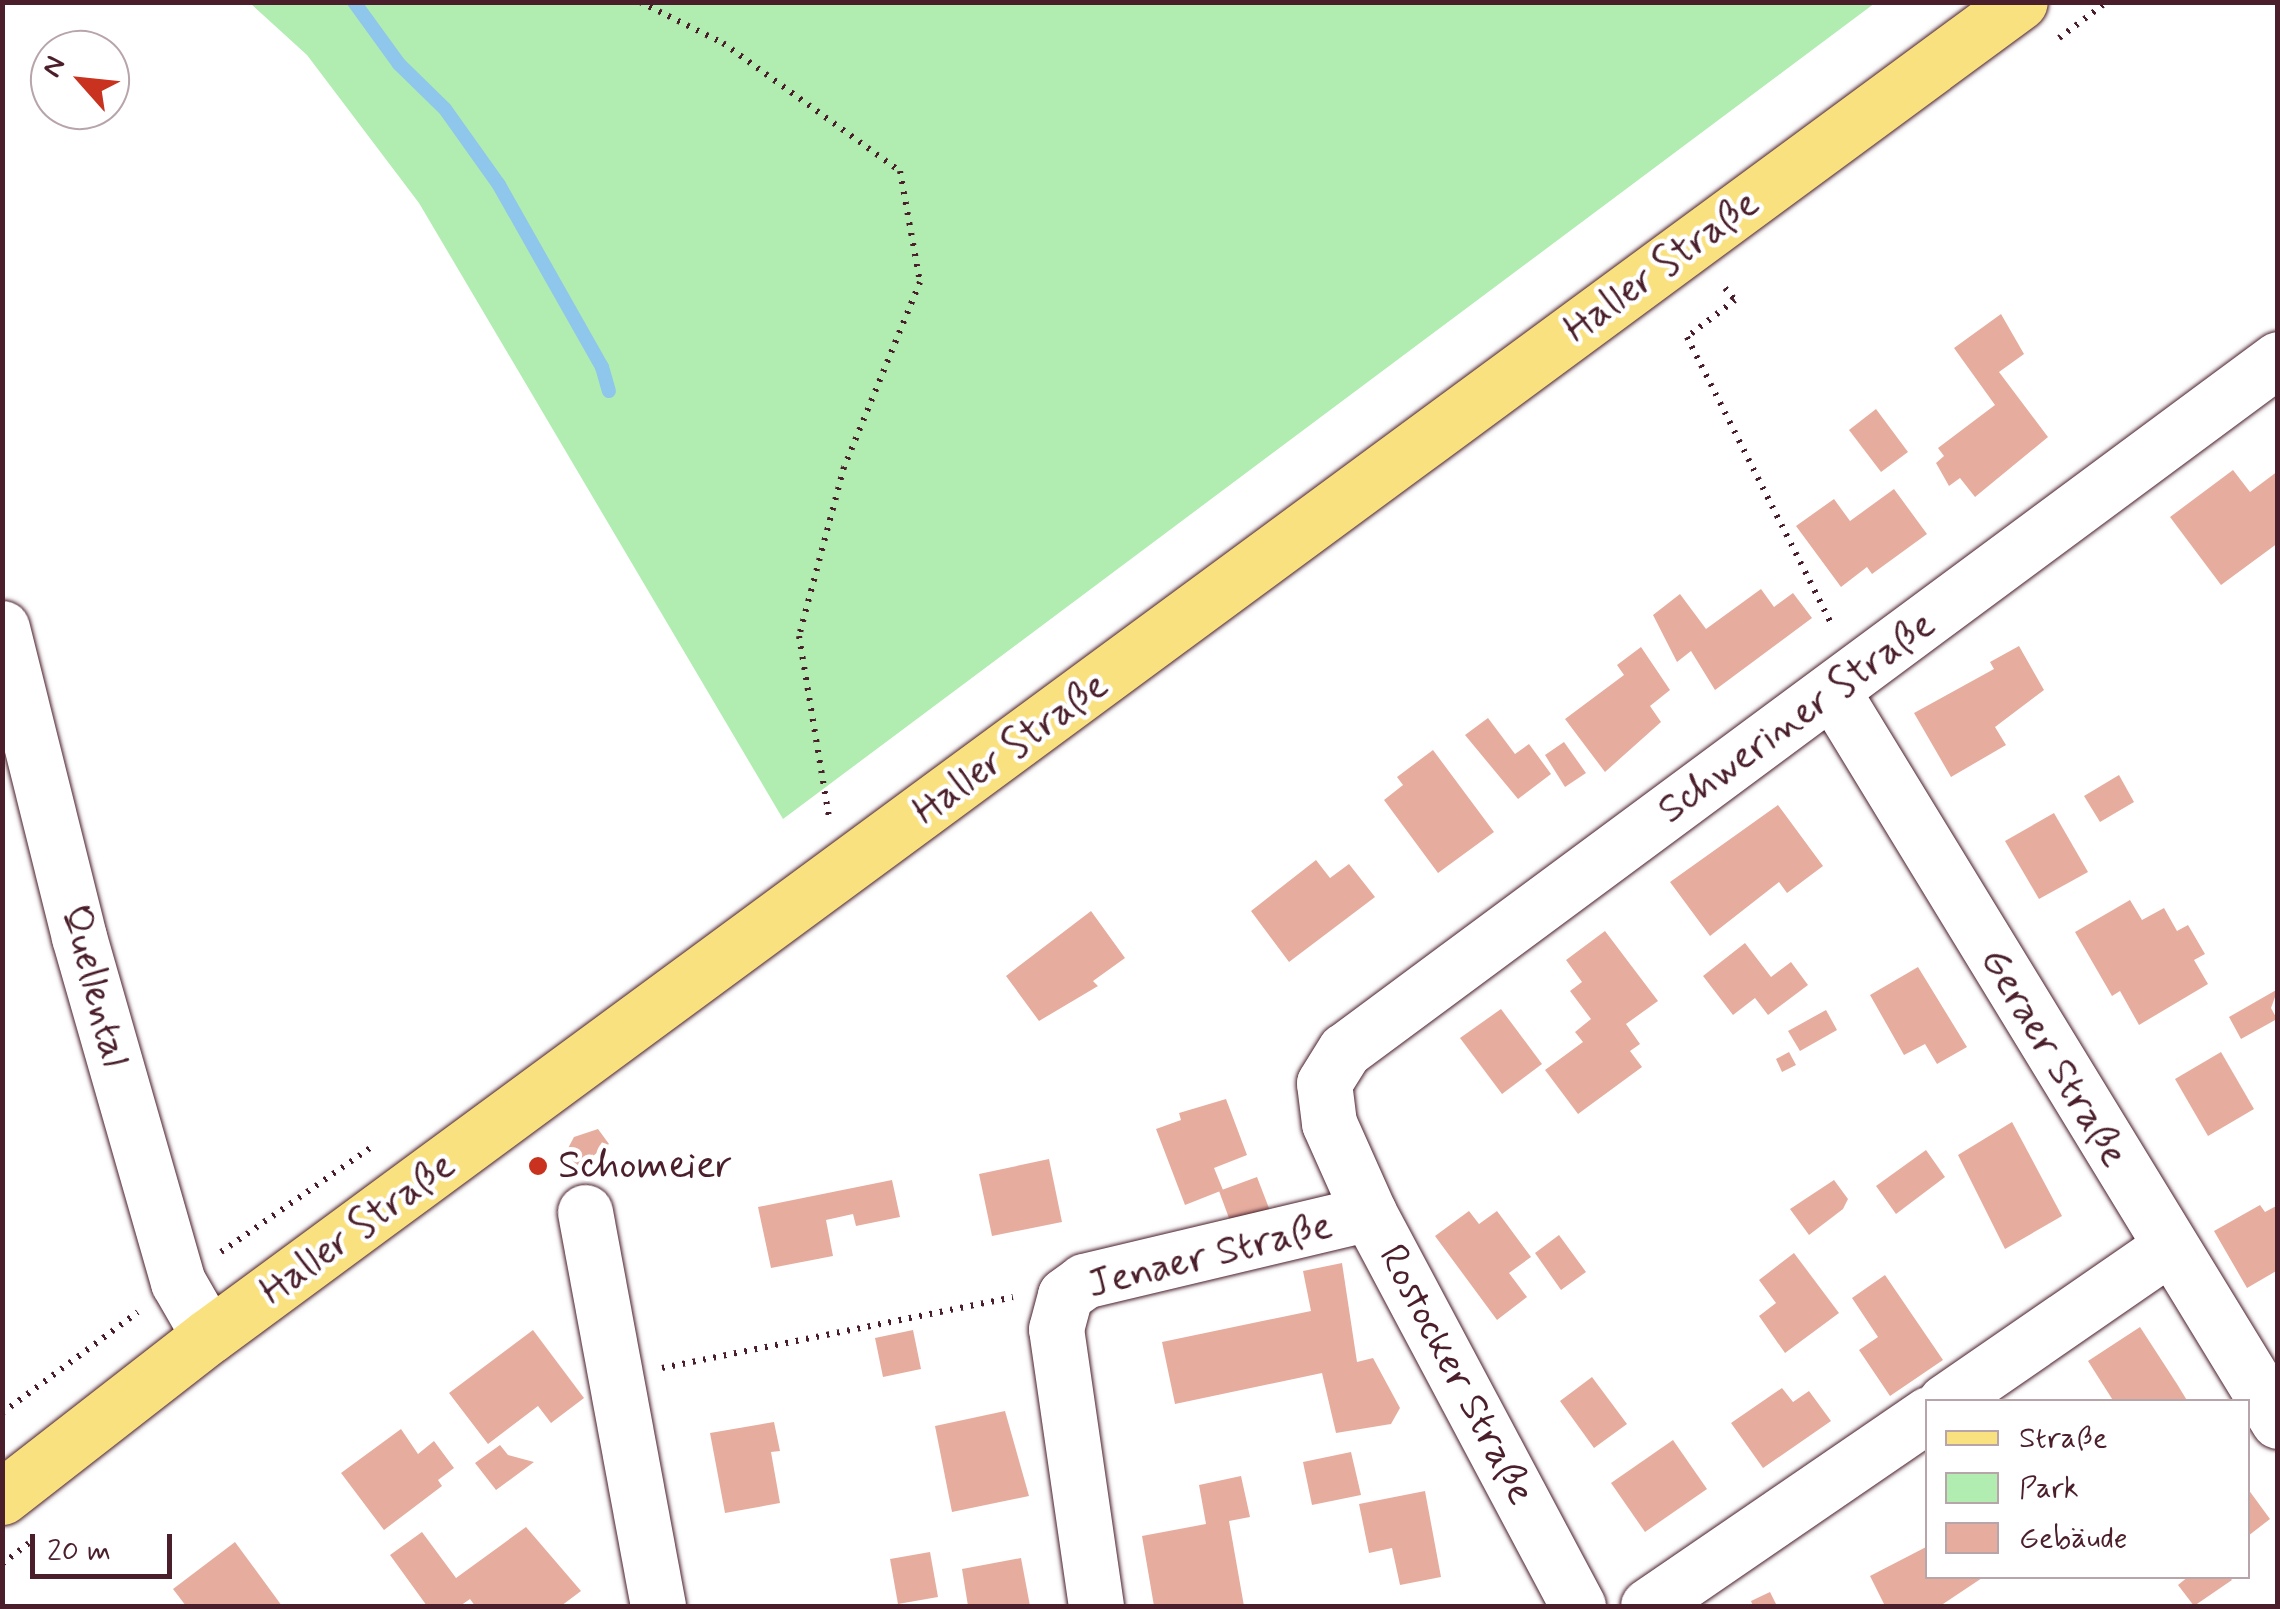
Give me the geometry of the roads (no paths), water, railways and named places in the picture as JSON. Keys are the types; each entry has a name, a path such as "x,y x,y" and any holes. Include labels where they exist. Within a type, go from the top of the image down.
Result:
{"main road":[{"name":"Haller Straße","path":"2,1497 210,1336 2020,2"}],"street":[{"name":"Schweriner Straße","path":"1324,1083 1344,1050 1844,684 2278,359"},
{"name":"Quellental","path":"2,628 79,937 178,1282 210,1336"},
{"name":"Geraer Straße","path":"1844,684 2168,1248 2278,1421"},
{"name":"Rostocker Straße","path":"1324,1083 1330,1123 1370,1213 1578,1606"},
{"path":"585,1212 658,1606"},
{"name":"Jenaer Straße","path":"1096,1606 1056,1329 1065,1295 1084,1281 1370,1213"},
{"path":"1949,1399 2168,1248"},
{"path":"1648,1606 1925,1416"}],"waterway":[{"path":"354,2 399,64 445,109 499,185 602,367 609,391"}],"place":[{"name":"Schomeier","path":"538,1166"}]}
